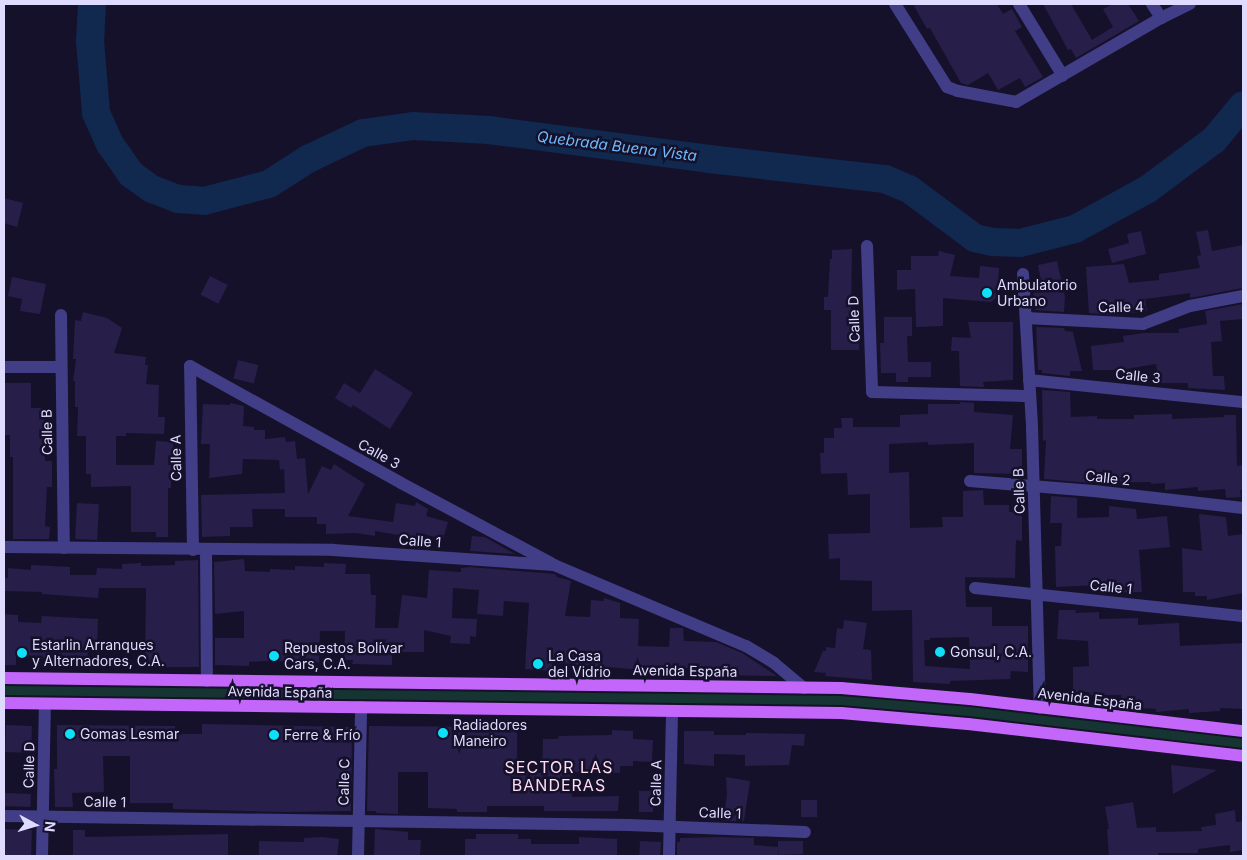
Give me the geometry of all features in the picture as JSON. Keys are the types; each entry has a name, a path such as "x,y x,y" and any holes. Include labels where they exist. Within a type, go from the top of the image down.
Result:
{"main road":[{"name":"Avenida España","path":"4,678 804,688 889,692 1243,731"},
{"name":"Avenida España","path":"4,703 860,714 1243,756"}],"street":[{"path":"895,4 947,87 958,91 1016,102 1161,18 1190,4"},
{"path":"1019,4 1063,76"},
{"path":"1152,4 1161,18"},
{"name":"Calle D","path":"867,246 872,392 1030,396"},
{"name":"Calle B","path":"1023,274 1034,486 1040,708"},
{"name":"Calle 4","path":"1026,318 1143,324 1190,306 1243,296"},
{"name":"Calle B","path":"61,315 64,548"},
{"name":"Calle 3","path":"190,366 400,484 554,565"},
{"name":"Calle A","path":"190,366 193,550"},
{"path":"4,367 61,367"},
{"name":"Calle 3","path":"1029,380 1243,402"},
{"name":"Calle 2","path":"970,481 1243,508"},
{"name":"Calle 1","path":"4,547 333,550 554,565 746,646 774,663 804,688"},
{"path":"206,550 207,681"},
{"name":"Calle 1","path":"975,588 1243,616"},
{"name":"Calle D","path":"42,856 45,704"},
{"name":"Calle C","path":"358,856 361,708"},
{"name":"Calle A","path":"669,856 672,711"},
{"name":"Calle 1","path":"4,816 670,826 805,832"}],"green space":[{"path":"4,686 841,696 970,707 1243,739 1243,748 969,716 841,705 4,695"}],"building":[{"path":"913,4 997,4 1003,14 1012,9 1022,27 1015,31 1043,77 1025,87 1020,78 998,90 988,73 968,85 961,83 930,28 927,29"},
{"path":"1043,4 1071,4 1092,40 1113,27 1103,9 1113,4 1128,4 1139,21 1076,58 1071,49 1068,50"},
{"path":"4,198 23,203 17,227 4,223"},
{"path":"1208,230 1212,251 1243,245 1243,288 1190,298 1190,293 1145,299 1147,311 1117,315 1089,313 1086,267 1124,264 1129,283 1159,280 1159,274 1200,268 1197,256 1201,255 1196,232"},
{"path":"1141,231 1146,254 1112,263 1108,249 1129,243 1127,234"},
{"path":"852,249 851,313 859,313 859,350 831,350 831,310 824,310 824,297 828,297 830,259 832,259 832,250"},
{"path":"939,251 955,255 950,276 979,278 980,266 999,268 997,297 991,302 943,298 943,326 916,327 915,289 897,290 897,270 911,270 911,256 938,256"},
{"path":"1057,261 1065,297 1064,312 1035,310 1037,306 1033,306 1034,287 1042,287 1038,265"},
{"path":"210,276 228,285 218,304 200,295"},
{"path":"12,277 46,284 40,314 20,311 22,299 8,296"},
{"path":"1243,304 1243,319 1220,321 1222,341 1211,342 1213,376 1224,376 1225,390 1188,388 1188,383 1159,383 1156,364 1120,370 1093,370 1091,346 1124,342 1123,336 1144,333 1179,333 1178,329 1207,324 1205,311"},
{"path":"83,312 107,318 122,328 114,353 146,357 145,365 148,365 146,384 159,385 158,417 165,417 164,434 126,433 126,436 116,436 116,465 154,465 156,441 173,442 173,464 182,464 182,478 171,478 171,488 168,488 168,537 156,537 156,532 131,532 131,486 91,487 91,474 86,474 86,436 77,436 78,407 75,407 75,381 73,381 76,359 73,359 75,320 81,321"},
{"path":"884,317 912,317 912,336 907,336 908,362 931,362 931,377 908,377 908,382 896,382 896,373 881,373 880,343 884,343"},
{"path":"968,322 1013,322 1013,380 983,382 984,387 960,386 959,351 951,351 952,337 971,338"},
{"path":"1036,327 1064,328 1065,331 1073,332 1082,371 1070,371 1070,376 1042,373 1042,370 1038,370"},
{"path":"238,360 258,365 254,384 233,378"},
{"path":"375,369 413,393 390,429 353,405 351,408 335,398 344,383 360,393"},
{"path":"4,383 31,383 31,408 44,408 45,461 52,461 52,487 47,487 45,526 50,527 49,539 13,539 13,457 10,457 10,435 4,435"},
{"path":"1042,390 1070,392 1071,417 1097,416 1097,419 1134,419 1134,415 1172,414 1172,419 1236,415 1237,466 1243,465 1243,490 1240,490 1241,497 1226,498 1225,489 1198,491 1198,487 1165,490 1165,483 1090,483 1044,479 1046,440 1043,441"},
{"path":"960,402 974,403 974,412 1013,415 1010,449 1022,449 1022,474 974,473 974,443 928,445 928,442 889,444 889,473 909,472 910,528 943,527 942,517 963,517 963,491 983,490 984,505 1009,505 1009,512 1019,512 1019,516 1022,516 1022,541 1016,540 1015,578 965,577 966,607 992,607 992,626 1028,626 1028,672 1011,671 1010,679 950,681 950,684 913,682 912,610 872,611 872,581 840,580 840,558 829,559 828,534 870,533 870,494 848,495 847,473 821,474 820,453 824,453 824,438 834,438 834,428 842,428 841,418 853,418 853,427 900,427 900,415 928,414 928,404 960,404","holes":["969,637 970,669 925,666 924,640 930,640 930,638"]},
{"path":"230,403 244,406 243,426 254,427 254,430 265,430 265,439 285,437 286,442 295,441 297,459 305,458 308,494 322,466 331,470 334,464 365,484 348,516 393,522 396,503 415,506 416,502 428,509 426,516 448,522 443,539 423,534 421,545 409,543 410,537 375,531 375,536 356,533 326,534 326,524 317,524 317,517 285,517 285,509 252,509 253,527 230,527 230,536 202,537 201,495 285,493 284,469 280,470 279,460 243,459 242,474 209,478 210,444 201,444 203,404 230,405"},
{"path":"1051,496 1077,498 1077,518 1109,517 1109,506 1136,509 1137,519 1167,516 1170,547 1139,550 1142,592 1100,593 1100,585 1056,587 1055,546 1061,546 1062,523 1050,523"},
{"path":"77,503 99,504 97,540 75,539"},
{"path":"1199,514 1226,517 1228,536 1243,534 1243,593 1207,600 1207,596 1195,596 1195,592 1183,592 1182,548 1202,551"},
{"path":"472,536 485,537 515,554 470,551"},
{"path":"244,559 245,571 295,570 295,566 324,567 324,563 346,564 345,574 370,574 371,595 376,595 375,628 398,628 402,595 427,598 429,570 461,572 461,568 469,567 555,574 557,577 571,581 565,616 590,617 591,600 604,601 604,598 620,603 620,618 639,619 638,646 669,647 670,628 683,628 684,641 716,642 742,653 777,676 716,675 716,669 683,668 683,673 553,663 552,671 525,669 529,603 504,601 503,616 477,614 479,590 453,588 452,618 477,619 476,637 470,636 470,644 450,643 451,636 424,630 424,652 392,652 392,665 352,664 353,660 344,660 345,631 320,631 319,662 266,661 249,662 249,666 215,665 215,638 244,638 244,611 215,614 214,562"},
{"path":"198,560 199,667 145,667 146,588 99,588 98,598 42,594 42,592 4,591 4,578 8,578 8,568 31,570 31,565 70,567 70,575 96,575 97,568 122,569 122,564 141,563 141,566 175,565 175,561"},
{"path":"1059,610 1076,610 1075,613 1099,612 1099,619 1138,618 1138,625 1179,623 1180,646 1243,643 1243,709 1220,708 1220,711 1189,713 1189,709 1156,712 1156,709 1137,708 1137,700 1121,699 1121,695 1090,695 1089,692 1073,692 1073,667 1089,666 1088,641 1057,639"},
{"path":"4,614 18,615 18,622 41,623 42,616 98,619 97,649 88,649 87,667 68,667 69,659 16,656 16,665 4,665"},
{"path":"844,620 867,623 863,649 871,650 872,680 825,676 826,673 814,672 823,651 826,651 826,647 835,648 837,628 843,629"},
{"path":"202,724 352,727 351,811 285,812 173,809 173,803 130,803 130,756 103,756 104,792 72,793 73,807 55,807 54,769 57,769 57,725 175,726 175,734 202,734"},
{"path":"6,725 32,726 31,753 5,752"},
{"path":"369,726 517,727 517,773 542,773 543,739 558,739 559,736 612,735 612,730 633,731 633,739 653,740 652,762 633,761 633,766 620,766 620,773 572,772 572,797 619,796 618,811 544,811 544,806 487,806 487,812 457,812 457,809 428,808 428,772 398,772 398,814 376,813 376,811 367,811"},
{"path":"684,731 714,731 714,735 746,735 746,733 805,734 804,746 792,745 789,765 745,766 745,755 714,754 714,766 684,764"},
{"path":"1171,765 1217,770 1173,794"},
{"path":"726,777 750,781 744,821 723,821 727,795"},
{"path":"639,791 653,791 653,812 639,812"},
{"path":"4,793 31,794 31,807 4,806"},
{"path":"801,800 817,800 817,817 801,817"},
{"path":"1133,802 1137,828 1156,827 1156,832 1202,831 1201,827 1216,825 1215,814 1235,810 1236,822 1243,821 1243,850 1230,852 1230,845 1198,849 1198,853 1158,853 1158,856 1109,856 1107,829 1109,829 1105,807"},
{"path":"4,829 32,830 31,856 4,856"},
{"path":"375,829 408,832 408,840 421,840 420,856 374,856"},
{"path":"73,830 85,830 85,837 228,834 228,856 73,856"},
{"path":"476,834 518,834 518,839 531,839 531,844 579,844 579,837 617,839 617,856 465,856 465,839 476,839"},
{"path":"322,837 339,839 337,856 259,856 259,841 304,842 304,838"},
{"path":"680,838 754,838 754,845 778,847 778,841 803,841 803,854 779,855 779,849 778,856 677,856 677,842 680,842"},
{"path":"640,841 661,842 660,856 639,856"}],"waterway":[{"name":"Quebrada Buena Vista","path":"92,4 90,41 96,113 110,144 131,174 152,189 178,199 204,201 269,184 308,159 363,133 413,126 489,130 709,159 885,179 909,189 975,238 993,242 1020,243 1075,229 1148,189 1214,140 1243,105"}],"place":[{"name":"Ambulatorio Urbano","path":"987,293"},
{"name":"Gonsul, C.A.","path":"940,652"},
{"name":"Estarlin Arranques y Alternadores, C.A.","path":"22,653"},
{"name":"Repuestos Bolívar Cars, C.A.","path":"274,656"},
{"name":"La Casa del Vidrio","path":"538,664"},
{"name":"Radiadores Maneiro","path":"443,733"},
{"name":"Gomas Lesmar","path":"70,734"},
{"name":"Ferre & Frío","path":"274,735"}],"district":[{"name":"SECTOR LAS BANDERAS","path":"559,776"}]}
